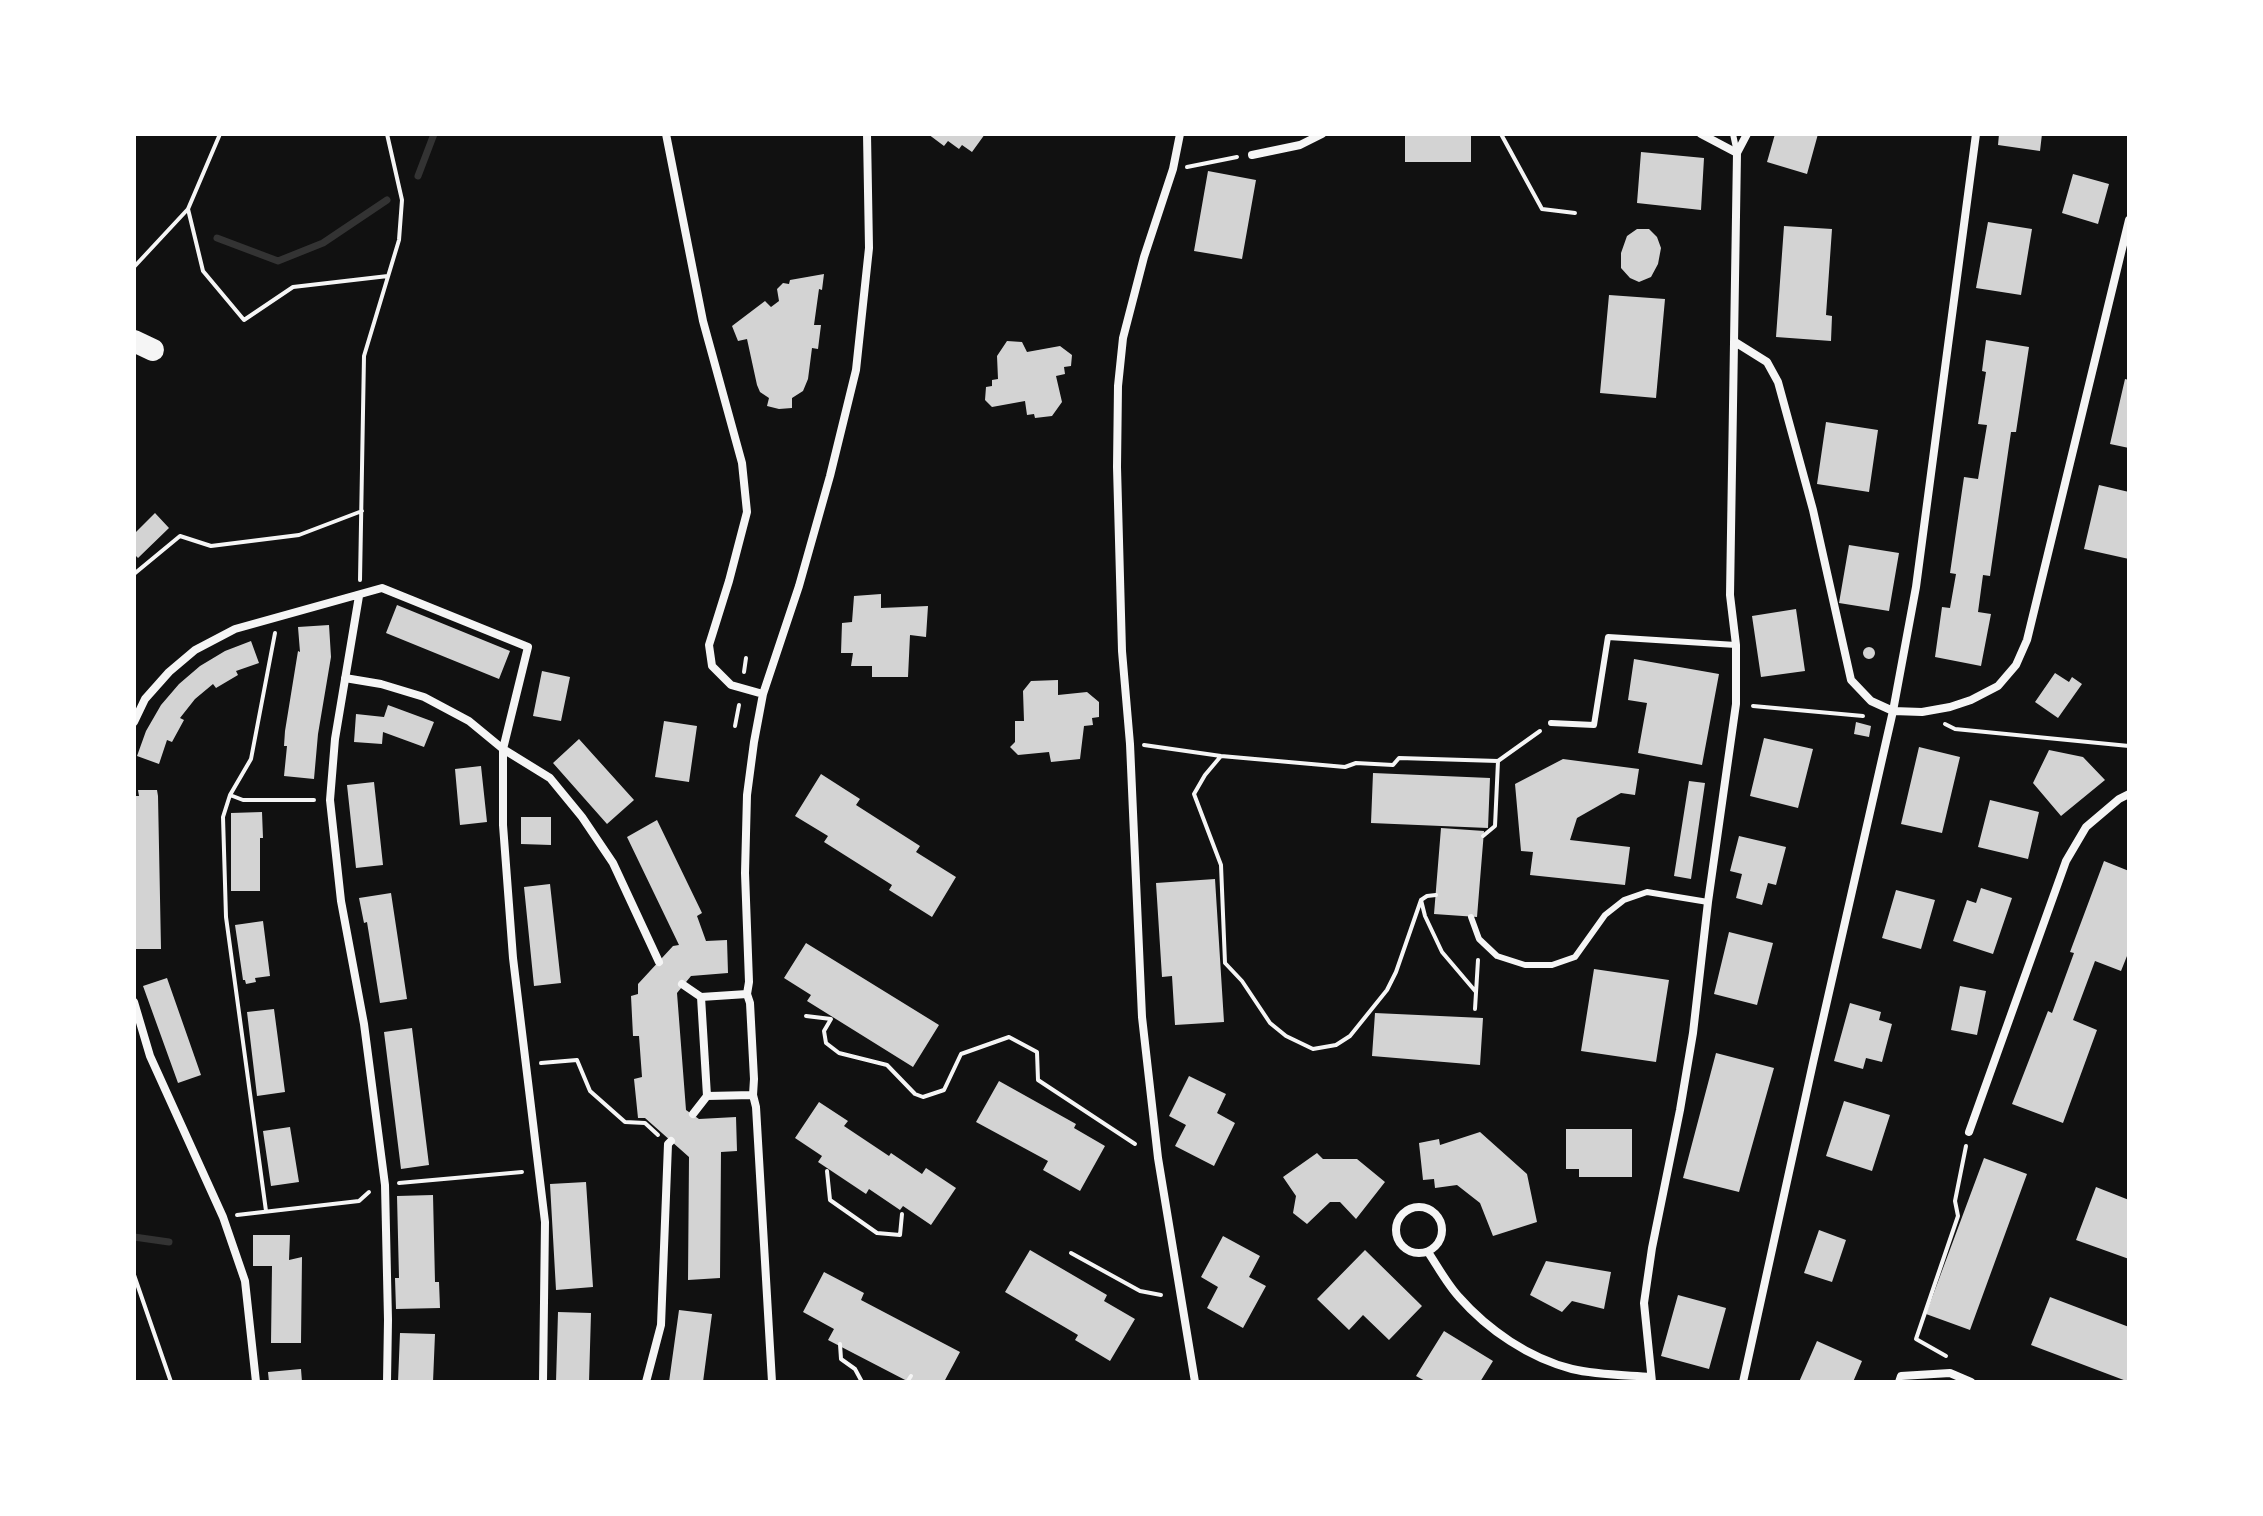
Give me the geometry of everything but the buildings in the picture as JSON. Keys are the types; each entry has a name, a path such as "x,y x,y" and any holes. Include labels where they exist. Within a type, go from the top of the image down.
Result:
{"street":[{"path":"666,134 703,321 742,463 747,512 709,645 712,666 731,685 763,694"},
{"path":"772,1382 747,994 747,795 763,694 811,544 856,370 869,248 867,134"},
{"path":"1180,134 1173,169 1144,257 1123,338 1118,386 1117,467 1122,651 1130,744 1145,1054 1158,1158 1195,1382"},
{"path":"1252,155 1300,145 1322,134"},
{"path":"1701,134 1737,153"},
{"path":"1428,1252 1458,1297 1496,1331 1526,1351 1573,1369 1652,1380 1644,1303 1690,1048 1736,704 1736,645 1730,595 1737,153 1747,134"},
{"path":"1743,1382 1893,711 1916,587 1976,134"},
{"path":"1735,342 1767,362 1778,382 1813,510 1851,680 1871,701 1893,711 1922,712 1950,707 1998,686 2016,665 2027,640 2129,220"},
{"path":"134,722 145,699 169,672 195,650 235,629 382,588 528,647 503,749 503,825 513,958 545,1222 543,1382"},
{"path":"359,596 335,739 330,800 341,901 364,1024 385,1185 387,1382"},
{"path":"345,678 381,684 424,697 469,721 503,749 550,778 582,817 613,863 659,962"},
{"path":"1969,1132 2066,861 2086,827 2129,794"},
{"path":"682,984 701,997 747,994"},
{"path":"693,1114 707,1096 701,997"},
{"path":"134,1002 150,1056 223,1217 245,1281 256,1382"},
{"path":"707,1096 753,1095"},
{"path":"646,1382 661,1325 670,1143"},
{"path":"1423,1207 1436,1214 1440,1221 1442,1235 1428,1252 1412,1253 1399,1244 1395,1228 1408,1209 1423,1207"},
{"path":"1899,1382 1901,1376 1950,1373 1971,1382"}],"lane":[{"path":"1733,134 1737,153"},
{"path":"1551,723 1594,725 1608,637 1736,645"},
{"path":"1471,917 1479,939 1497,956 1525,965 1552,965 1575,957 1605,915 1624,900 1647,892 1708,902"}],"path":[{"path":"134,267 188,209 220,134"},
{"path":"359,596 364,356 399,240 402,200 387,134"},
{"path":"1501,134 1542,209 1575,213"},
{"path":"1173,169 1252,155"},
{"path":"188,209 203,271 244,320 293,287 388,276"},
{"path":"134,574 180,536 211,546 299,535 362,511"},
{"path":"266,1211 226,917 223,817 230,795 251,759 278,617"},
{"path":"1736,704 1860,716 1893,711"},
{"path":"1942,722 1955,729 2129,746"},
{"path":"1130,744 1345,767 1356,763 1393,765 1399,758 1498,761 1551,723"},
{"path":"1221,756 1194,794 1221,865 1225,963 1242,981 1270,1023 1286,1036 1313,1049 1336,1045 1350,1036 1387,990 1421,900 1436,895"},
{"path":"1483,836 1495,826 1498,761"},
{"path":"230,795 243,800 330,800"},
{"path":"1421,900 1442,952 1476,992"},
{"path":"1475,1009 1479,939"},
{"path":"806,1016 831,1019 824,1031 826,1043 839,1053 887,1065 915,1094 923,1097 944,1090 961,1054 1009,1037 1037,1052 1038,1080 1135,1144"},
{"path":"541,1064 577,1060 590,1091 625,1122 645,1123 670,1143"},
{"path":"1950,1373 1950,1359 1916,1339 1958,1216 1955,1201 1969,1132"},
{"path":"827,1171 830,1200 877,1233 900,1235 902,1214"},
{"path":"385,1185 512,1173"},
{"path":"223,1217 355,1201 364,1197"},
{"path":"1071,1253 1140,1291 1161,1295"},
{"path":"134,1275 171,1382"},
{"path":"840,1344 841,1359 855,1369 862,1382"},
{"path":"907,1382 911,1376"}],"waterway":[{"path":"418,176 434,134"},
{"path":"217,238 278,261 323,243 387,200"},
{"path":"134,1237 169,1242"}]}
